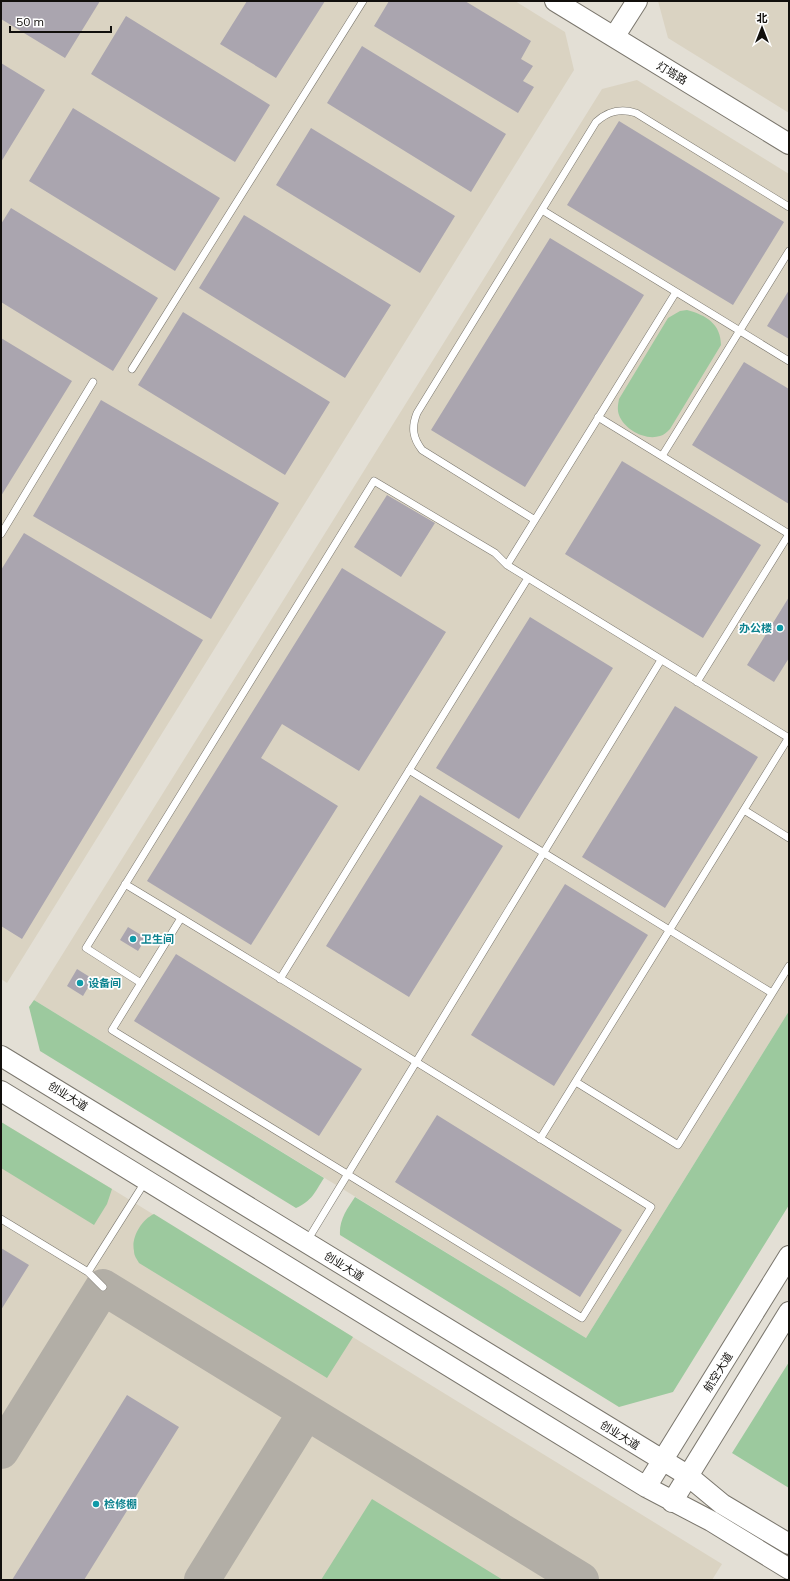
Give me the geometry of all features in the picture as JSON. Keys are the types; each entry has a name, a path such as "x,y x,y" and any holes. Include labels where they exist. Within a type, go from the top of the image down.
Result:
{"main road":[{"name":"灯塔路","path":"555,1 789,144"},
{"path":"614,37 636,1"},
{"name":"创业大道","path":"1,1056 687,1475 722,1504 789,1544"},
{"path":"1,1091 646,1487 672,1502 711,1521 789,1569"},
{"name":"航空大道","path":"646,1487 789,1256"},
{"path":"672,1502 687,1475 789,1312"}],"lane":[{"path":"132,369 363,1"},
{"path":"535,520 422,450 415,441 413,422 596,122 603,116 618,110 627,110 636,113 789,207"},
{"path":"542,210 789,362"},
{"path":"662,456 789,251"},
{"path":"507,565 676,292"},
{"path":"1,534 93,382"},
{"path":"598,417 789,534 697,682"},
{"path":"141,983 86,948 374,481 495,553 507,565 789,737 540,1138"},
{"path":"280,979 528,578"},
{"path":"306,1242 661,660"},
{"path":"409,770 772,993"},
{"path":"744,810 789,838"},
{"path":"125,884 181,918 540,1138 651,1207 582,1318 112,1030 181,918"},
{"path":"576,1082 678,1145 789,966"},
{"path":"88,1272 146,1180"},
{"path":"1,1219 88,1272 103,1288"}],"shaded area":[{"path":"1,1 515,1 565,32 574,70 7,983 1,979"},
{"path":"658,1 789,1 789,113 668,38"},
{"path":"637,80 789,174 789,1011 586,1338 34,1000 602,89"},
{"path":"1,1122 722,1564 712,1580 1,1580"}],"green space":[{"path":"687,310 706,318 715,326 718,331 721,345 670,429 660,436 654,437 648,437 636,433 625,425 619,415 619,399 668,318 680,311"},
{"path":"34,1000 324,1178 315,1192 310,1199 296,1208 40,1051 29,1007"},
{"path":"789,1011 789,1205 673,1392 619,1407 340,1235 342,1220 346,1210 355,1197 586,1338"},
{"path":"1,1122 112,1189 107,1204 94,1225 1,1168"},
{"path":"154,1214 353,1337 327,1378 139,1263 134,1253 134,1241 141,1225 145,1220"},
{"path":"789,1362 789,1488 732,1453"},
{"path":"372,1499 503,1580 321,1580"}],"building":[{"path":"1,1 100,1 65,58 1,19"},
{"path":"247,1 325,1 276,78 220,44"},
{"path":"389,1 465,1 531,41 521,59 533,66 523,81 534,87 518,113 374,26"},
{"path":"126,16 270,105 235,162 91,74"},
{"path":"362,46 506,134 471,192 327,103"},
{"path":"1,63 45,90 1,162"},
{"path":"73,108 220,198 175,271 29,181"},
{"path":"619,121 784,222 733,305 567,205"},
{"path":"311,128 455,216 420,273 276,185"},
{"path":"11,208 158,298 113,371 1,302 1,224"},
{"path":"244,215 391,305 345,378 199,288"},
{"path":"550,238 644,295 525,487 431,430"},
{"path":"789,290 789,339 767,326"},
{"path":"183,312 330,402 285,475 138,385"},
{"path":"1,338 72,381 1,496"},
{"path":"744,362 789,389 789,504 692,445"},
{"path":"101,400 279,503 211,619 33,516"},
{"path":"622,461 761,545 703,638 565,554"},
{"path":"387,495 435,523 401,577 354,547"},
{"path":"24,533 203,640 22,939 1,926 1,570"},
{"path":"342,568 446,632 359,771 282,724 261,758 338,806 251,945 147,881"},
{"name":"办公楼","path":"789,597 789,658 774,682 747,665"},
{"path":"530,617 613,668 519,819 436,768"},
{"path":"675,706 758,757 665,908 582,857"},
{"path":"420,795 503,846 409,997 326,946"},
{"path":"565,884 648,935 554,1086 471,1035"},
{"name":"卫生间","path":"128,927 146,938 138,951 120,940"},
{"path":"176,954 362,1069 319,1136 134,1021"},
{"name":"设备间","path":"77,969 93,979 83,996 67,986"},
{"path":"437,1115 622,1230 580,1297 395,1182"},
{"path":"1,1248 29,1265 1,1310"},
{"name":"检修棚","path":"127,1395 179,1427 84,1580 12,1580"}],"taxiway":[{"path":"1,1451 103,1287 581,1580"},
{"path":"202,1580 306,1412"}],"place":[{"name":"办公楼","path":"780,628"},
{"name":"卫生间","path":"133,939"},
{"name":"设备间","path":"80,983"},
{"name":"检修棚","path":"96,1504"}]}
